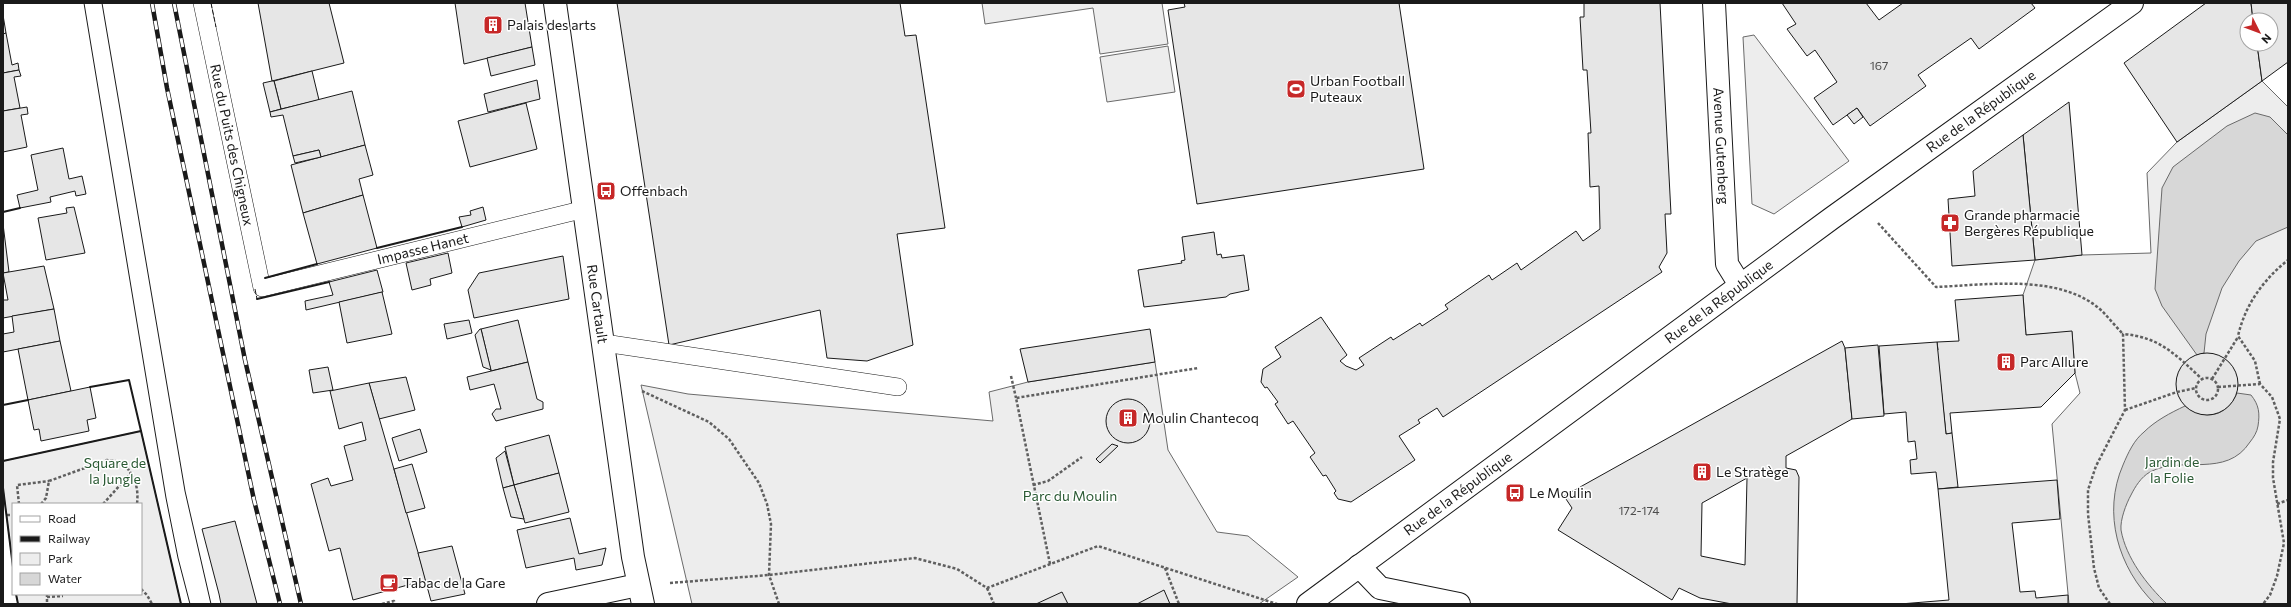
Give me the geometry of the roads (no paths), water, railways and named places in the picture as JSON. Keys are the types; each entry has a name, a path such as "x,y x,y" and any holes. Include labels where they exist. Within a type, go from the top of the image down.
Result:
{"street":[{"name":"Rue Cartault","path":"556,3 640,595"},
{"name":"Avenue Gutenberg","path":"1714,3 1727,264 1740,285"},
{"name":"Rue de la République","path":"1308,604 1740,285 2132,3"},
{"path":"1359,566 1380,588 1459,604"},
{"path":"548,604 640,595"}],"lane":[{"name":"Rue du Puits des Chigneux","path":"202,3 262,288"},
{"name":"Impasse Hanet","path":"262,288 585,209"},
{"path":"604,343 898,387"}],"water":[{"path":"2255,113 2270,117 2288,135 2288,227 2256,241 2239,261 2222,288 2206,334 2204,353 2197,355 2162,306 2155,289 2162,188 2173,167 2227,126"},
{"path":"2237,393 2251,395 2256,402 2259,413 2256,432 2240,453 2229,460 2216,463 2176,465 2162,467 2150,472 2141,479 2136,486 2125,507 2121,522 2121,530 2127,551 2145,580 2167,604 2155,604 2142,590 2131,574 2117,539 2114,521 2114,502 2117,483 2123,465 2134,443 2140,435 2153,424 2185,406 2200,414 2208,415 2221,412 2227,407"}],"tram line":[{"path":"84,3 166,498 178,558 190,604"},
{"path":"102,3 185,491 211,604"}],"railway":[{"path":"152,3 167,88 254,500 280,604"},
{"path":"174,3 245,360 301,604"}],"place":[{"name":"Palais des arts","path":"493,25"},
{"name":"Urban Football Puteaux","path":"1296,89"},
{"name":"Offenbach","path":"606,191"},
{"name":"Grande pharmacie Bergères République","path":"1950,223"},
{"name":"Parc Allure","path":"2006,362"},
{"name":"Moulin Chantecoq","path":"1128,418"},
{"name":"Le Stratège","path":"1702,472"},
{"name":"Le Moulin","path":"1515,493"},
{"name":"Tabac de la Gare","path":"389,583"}],"park label":[{"name":"Jardin de la Folie","path":"2172,470"},
{"name":"Square de la Jungle","path":"115,472"},
{"name":"Parc du Moulin","path":"1070,496"}]}
